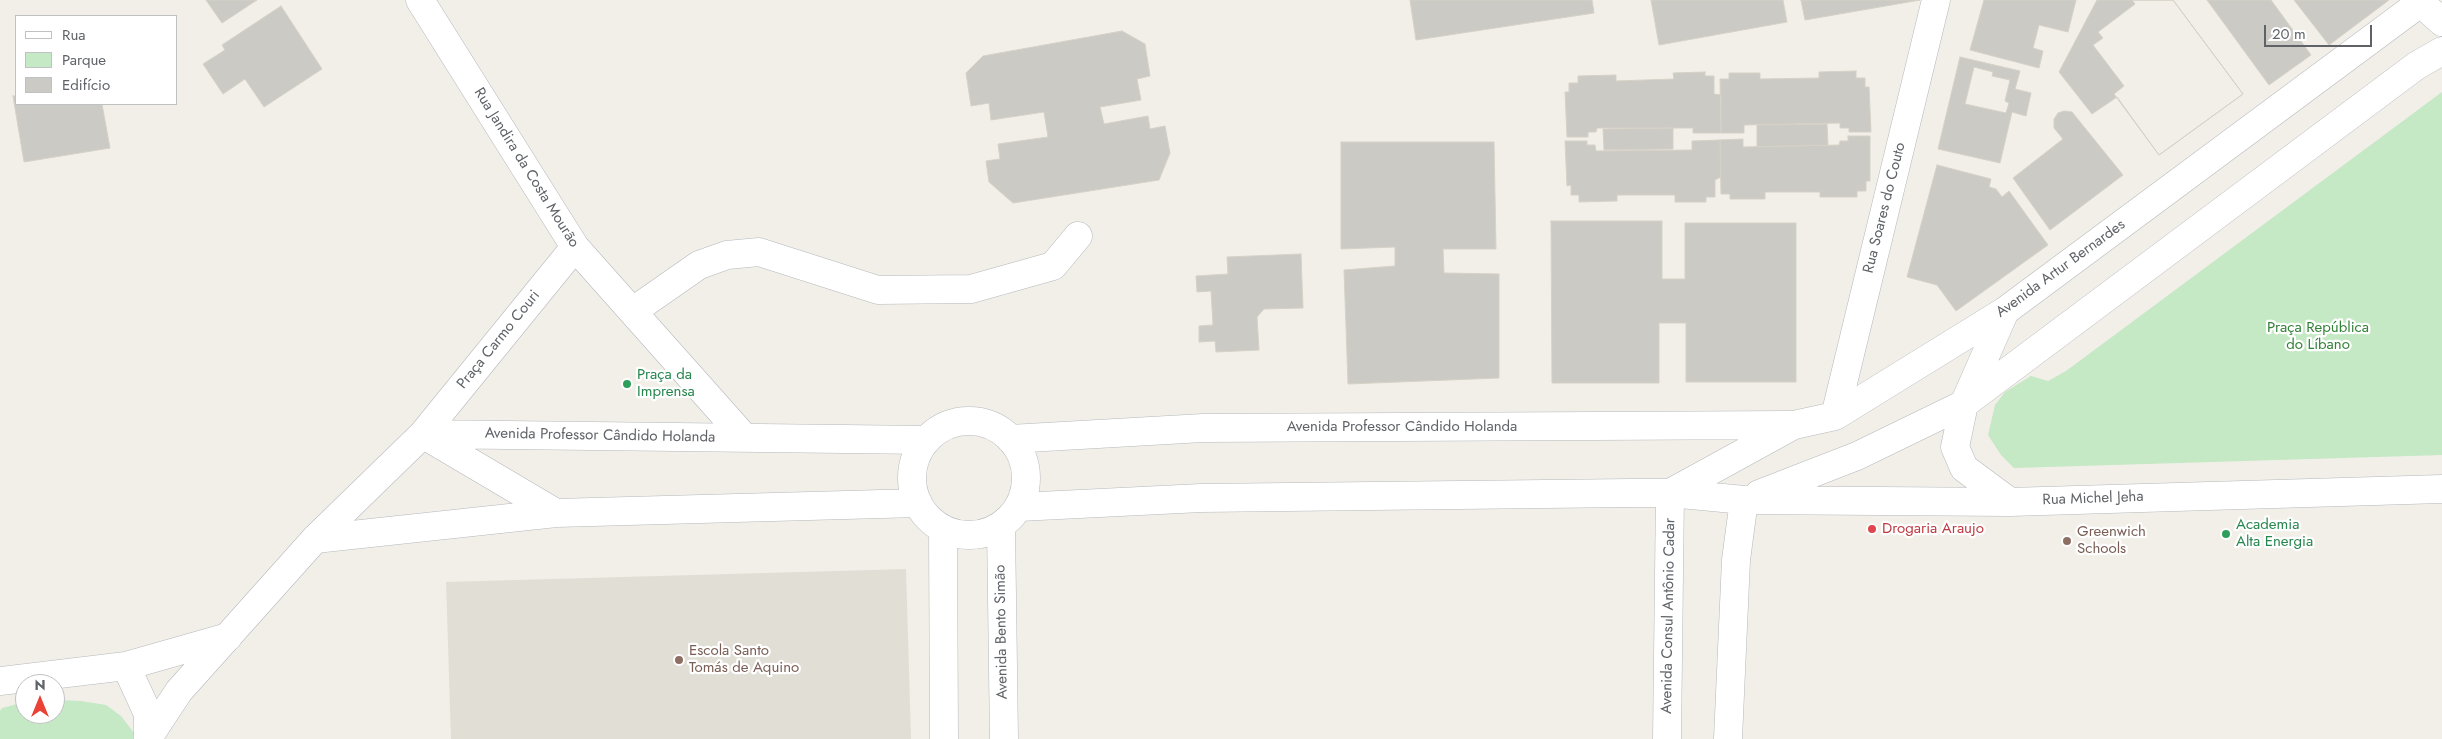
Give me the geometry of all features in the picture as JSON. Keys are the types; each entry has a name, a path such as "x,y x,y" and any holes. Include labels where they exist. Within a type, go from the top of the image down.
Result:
{"street":[{"name":"Rua Jandira da Costa Mourão","path":"420,0 575,247 744,437"},
{"name":"Rua Soares do Couto","path":"1835,416 1936,0"},
{"name":"Avenida Artur Bernardes","path":"1670,493 1794,425 1835,416 2005,311 2423,2"},
{"path":"2423,2 2442,22"},
{"path":"1010,516 1026,488 1026,468 1019,449 1010,438 1000,430 988,425 962,422 937,431 927,440 918,455 913,471 913,487 918,503 924,514 943,529 962,535 982,534 1010,516 1201,498 1670,493 1744,500 1857,456 1964,404 2416,66 2442,51"},
{"path":"633,311 699,265 727,255 758,252 878,290 971,289 1053,266 1078,236"},
{"name":"Praça Carmo Couri","path":"423,434 575,247"},
{"path":"2005,311 1964,404 1955,447 1964,468 2010,502"},
{"name":"Avenida Professor Cândido Holanda","path":"1010,438 1203,428 1794,425"},
{"path":"148,738 179,691 315,539 423,434 556,514"},
{"name":"Avenida Professor Cândido Holanda","path":"423,434 927,440"},
{"name":"Rua Michel Jeha","path":"1744,500 2010,502 2442,489"},
{"name":"Avenida Consul Antônio Cadar","path":"1667,739 1670,493"},
{"path":"1728,739 1736,560 1744,500"},
{"path":"315,539 556,514 918,503"},
{"name":"Avenida Bento Simão","path":"1004,739 1010,516"},
{"path":"943,529 944,739"},
{"path":"0,681 126,666 228,637"},
{"path":"126,666 148,714 148,738"}],"shaded area":[{"name":"Escola Santo Tomás de Aquino","path":"906,569 911,739 451,739 446,582"}],"green space":[{"name":"Praça República do Líbano","path":"2442,92 2442,455 2014,468 2001,455 1988,435 1995,405 2005,392 2031,376 2048,381 2066,371"},
{"path":"65,700 106,705 121,716 134,733 133,739 0,739 0,711 2,708 15,705 15,724 65,724"}],"building":[{"path":"206,0 257,0 222,23"},
{"path":"1410,0 1592,0 1594,13 1416,40"},
{"path":"1651,0 1783,0 1787,22 1659,45"},
{"path":"1801,0 1920,0 1805,20"},
{"path":"1984,0 2076,0 2068,32 2039,25 2033,48 2043,51 2039,68 1970,50"},
{"path":"2097,0 2173,0 2243,94 2159,155 2117,97 2092,114 2059,72"},
{"path":"2132,0 2173,0 2243,94 2159,155 2114,94 2124,86 2093,45 2103,38 2098,32 2135,4"},
{"path":"2207,0 2271,0 2311,55 2269,85"},
{"path":"2294,0 2389,0 2329,45"},
{"path":"281,6 322,69 264,107 245,79 223,94 203,64 225,50 222,45"},
{"path":"1122,31 1145,44 1150,76 1137,79 1141,100 1100,107 1104,124 1148,116 1150,129 1165,126 1170,153 1159,180 1013,203 989,182 986,161 1000,159 998,144 1048,137 1044,112 991,120 989,103 971,106 966,73 983,56"},
{"path":"1960,57 2020,71 2015,89 2031,93 2026,116 2012,112 2000,163 1938,149"},
{"path":"1974,67 1993,72 1992,76 2010,80 2005,101 2009,103 2006,113 1965,104"},
{"path":"1856,71 1856,78 1865,78 1865,87 1869,87 1871,132 1849,132 1849,128 1840,128 1840,123 1744,125 1744,133 1721,133 1720,79 1729,79 1729,73 1760,73 1760,79 1819,78 1819,72"},
{"path":"1705,72 1705,76 1714,76 1714,94 1721,95 1721,133 1693,133 1693,128 1597,128 1596,132 1588,132 1588,137 1567,137 1565,92 1569,92 1569,83 1578,83 1578,76 1616,75 1616,81 1674,79 1673,73"},
{"path":"13,96 15,96 15,105 102,105 110,148 24,162"},
{"path":"2064,111 2072,112 2123,175 2050,230 2013,178 2063,139 2054,128 2054,119 2058,113"},
{"path":"1827,124 1828,145 1757,147 1757,125"},
{"path":"1673,128 1673,149 1604,150 1603,129"},
{"path":"1848,136 1870,136 1870,181 1866,181 1866,191 1857,191 1857,197 1820,197 1820,192 1765,192 1765,199 1730,199 1730,194 1721,194 1720,140 1743,139 1743,147 1839,145 1840,141 1848,141"},
{"path":"1720,140 1721,177 1715,180 1715,197 1706,197 1706,202 1675,202 1675,195 1617,195 1617,201 1579,202 1579,195 1571,195 1571,185 1567,186 1565,141 1587,141 1587,145 1595,145 1596,151 1692,150 1692,141"},
{"path":"1341,142 1494,142 1496,249 1443,249 1444,273 1499,274 1499,378 1348,384 1344,270 1395,266 1395,247 1341,249"},
{"path":"1937,165 1991,179 1989,187 1996,189 2002,197 2009,191 2048,245 1956,311 1937,285 1907,277"},
{"path":"1551,221 1662,221 1662,279 1685,279 1685,223 1796,223 1796,382 1686,382 1686,323 1659,323 1659,383 1552,383"},
{"path":"1301,254 1303,308 1264,309 1257,317 1259,350 1216,352 1215,341 1199,342 1199,326 1213,325 1211,291 1197,292 1196,276 1228,274 1227,257"}],"place":[{"name":"Praça da Imprensa","path":"627,384"},
{"name":"Drogaria Araujo","path":"1872,529"},
{"name":"Academia Alta Energia","path":"2226,534"},
{"name":"Greenwich Schools","path":"2067,541"},
{"name":"Escola Santo Tomás de Aquino","path":"679,660"}]}
